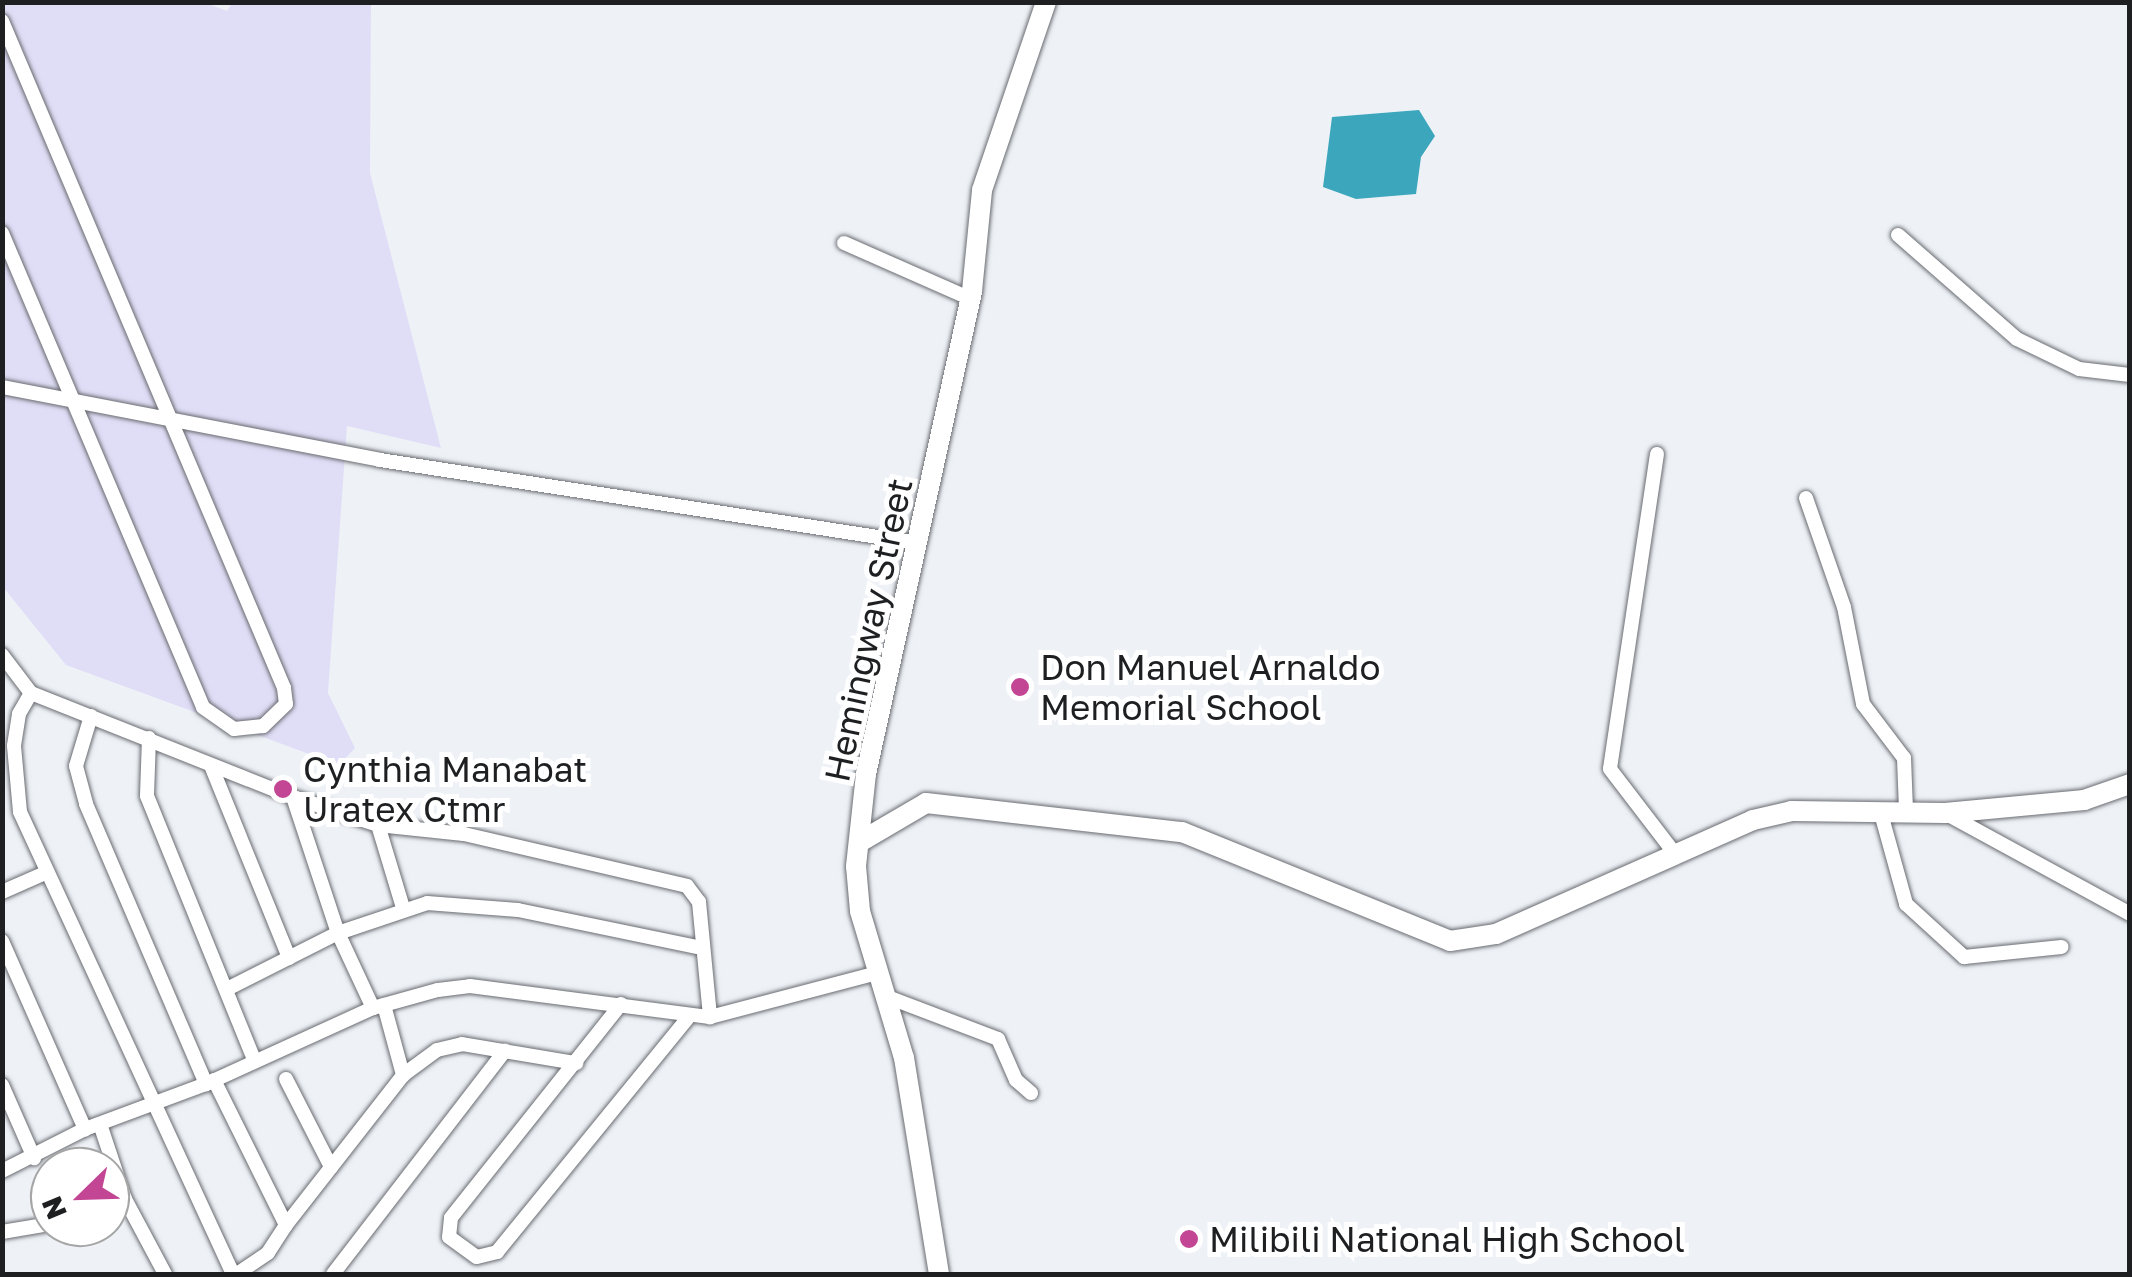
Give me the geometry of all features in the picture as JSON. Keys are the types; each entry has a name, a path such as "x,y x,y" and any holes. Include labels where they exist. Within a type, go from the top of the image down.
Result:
{"main road":[{"name":"Hemingway Street","path":"940,1274 904,1058 860,910 856,866 863,840 866,774 971,299 989,160 1046,2"},
{"path":"863,840 926,803 1182,832 1450,941 1496,934 1753,820 1791,811 1945,813 2084,800 2130,784"}],"street":[{"path":"2,22 173,418 284,688 280,713 253,729 225,726 203,707 2,233"},
{"path":"1898,235 2017,339 2078,369 2130,375"},
{"path":"844,244 971,299"},
{"path":"2,387 380,460 917,543"},
{"path":"1657,454 1610,770 1676,855"},
{"path":"1806,498 1844,608 1863,704 1904,758 1906,811"},
{"path":"2,655 32,692 149,738 212,768 293,797 378,825 464,834 687,886 700,902 710,1017"},
{"path":"32,692 19,714 14,781 43,874 235,1274 268,1252 402,1075 450,1047 504,1050 576,1063"},
{"path":"92,716 76,766 86,804 210,1082 286,1225"},
{"path":"149,738 147,796 230,988 254,1059"},
{"path":"212,768 289,958"},
{"path":"293,797 338,933 379,1006 402,1075"},
{"path":"1880,810 1906,904 1964,957 2062,947"},
{"path":"1945,813 2130,914"},
{"path":"378,825 403,908"},
{"path":"2,892 43,874"},
{"path":"230,988 338,933 403,908 456,902 518,910 701,948"},
{"path":"2,941 100,1147"},
{"path":"54,1147 93,1126 210,1082 379,1006 470,986 710,1017 878,974"},
{"path":"885,996 998,1039 1016,1080 1031,1093"},
{"path":"621,1004 451,1218 449,1236 476,1257 497,1252 689,1017"},
{"path":"333,1274 504,1050"},
{"path":"286,1078 331,1167"},
{"path":"2,1085 30,1149"},
{"path":"2,1170 30,1160"},
{"path":"130,1220 165,1274"},
{"path":"2,1232 30,1227"}],"shaded area":[{"path":"203,2 227,11 232,3 371,3 370,173 441,448 347,426 328,693 355,748 339,765 66,665 3,587 2,3"}],"water":[{"path":"1419,110 1435,136 1421,157 1416,194 1356,199 1323,187 1332,117"}],"place":[{"name":"Don Manuel Arnaldo Memorial School","path":"1020,687"},
{"name":"Cynthia Manabat Uratex Ctmr","path":"283,789"},
{"name":"Milibili National High School","path":"1189,1239"}]}
